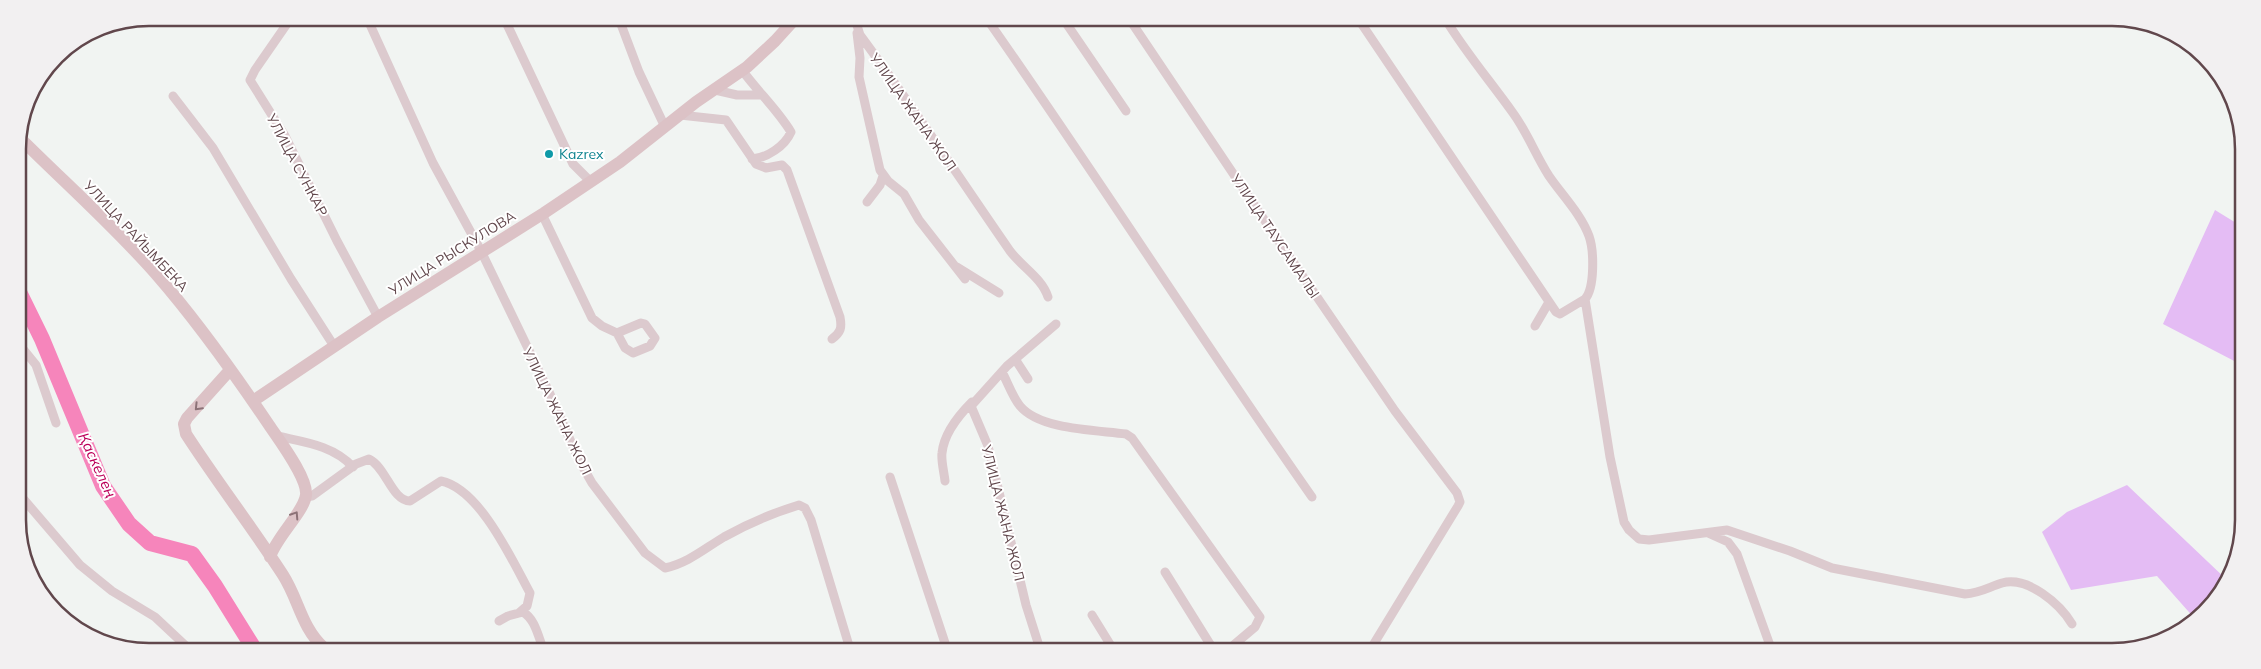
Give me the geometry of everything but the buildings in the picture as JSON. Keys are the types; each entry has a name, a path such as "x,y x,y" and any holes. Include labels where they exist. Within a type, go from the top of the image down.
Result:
{"street":[{"name":"УЛИЦА ТАУСАМАЛЫ","path":"1134,26 1268,226 1423,450 1457,493 1460,502 1375,642"},
{"path":"1363,26 1536,280 1549,302 1560,314 1585,299 1591,291 1590,239 1585,227 1549,175 1513,112 1461,44 1450,26"},
{"name":"УЛИЦА СУНКАР","path":"285,27 250,80 285,136 337,241 378,317"},
{"name":"УЛИЦА ЖАНА ЖОЛ","path":"371,27 433,163 481,251 550,394 579,460 592,483 645,553 666,568 682,564 723,538 758,520 799,504 805,508 811,520 848,643"},
{"path":"508,27 574,164 591,182"},
{"path":"622,27 639,72 666,127"},
{"name":"УЛИЦА РЫСКУЛОВА","path":"253,401 378,317 591,182 742,70 775,41 788,27"},
{"name":"УЛИЦА ЖАНА ЖОЛ","path":"856,27 1012,253 1045,288 1048,298"},
{"path":"992,27 1312,497"},
{"path":"1068,27 1126,111"},
{"path":"857,30 860,58 859,78 884,181 904,194 919,220 965,280"},
{"path":"742,70 762,95 773,104 791,132 788,139 780,147 766,156 752,159"},
{"path":"715,90 726,94 762,95"},
{"path":"173,96 213,148 241,192 291,279 334,346"},
{"path":"680,115 726,120 752,159 759,166 766,168 779,165 787,170 840,317 842,328 840,334 832,339"},
{"name":"УЛИЦА РАЙЫМБЕКА","path":"27,145 156,274 200,328 230,370"},
{"path":"867,202 884,181"},
{"path":"542,214 592,318 602,326 617,333"},
{"path":"952,265 999,293"},
{"path":"1585,299 1610,457 1624,522 1629,530 1639,539 1649,540 1727,530 1790,551 1832,568 1945,591 1972,594 2003,583 2014,582 2050,598 2066,612 2072,624"},
{"path":"1535,326 1549,302"},
{"path":"945,481 942,453 957,417 1015,359 1056,324"},
{"path":"26,353 36,365 56,423"},
{"path":"1015,359 1028,379"},
{"path":"270,557 274,544 305,497 305,485 277,436 230,370 187,418 184,424 186,434 270,557 285,577 311,636 318,643"},
{"path":"1002,372 1018,402 1033,416 1055,424 1126,434 1132,438 1260,617 1255,627 1237,642"},
{"name":"УЛИЦА ЖАНА ЖОЛ","path":"972,402 971,410 988,446 1026,605 1038,643"},
{"path":"277,436 319,446 341,457 353,467"},
{"path":"305,497 312,496 353,467 369,459 375,462 397,495 405,501 410,501 441,481 450,483 465,493 502,542 530,593 526,606 519,613"},
{"path":"890,477 945,643"},
{"path":"26,502 80,565 112,591 155,617 183,643"},
{"path":"1707,533 1728,542 1737,554 1769,642"},
{"path":"1165,572 1209,642"},
{"path":"499,621 519,613 527,614 541,643"},
{"path":"1092,615 1109,643"}],"shaded area":[{"path":"2215,210 2235,222 2235,361 2163,324"},
{"path":"2127,485 2222,575 2204,601 2191,614 2157,576 2071,590 2042,532 2067,512"}],"waterway":[{"name":"Қаскелең","path":"27,307 42,339 103,486 129,524 150,543 192,554 215,586 250,643"}],"place":[{"name":"Kazrex","path":"549,154"}]}
